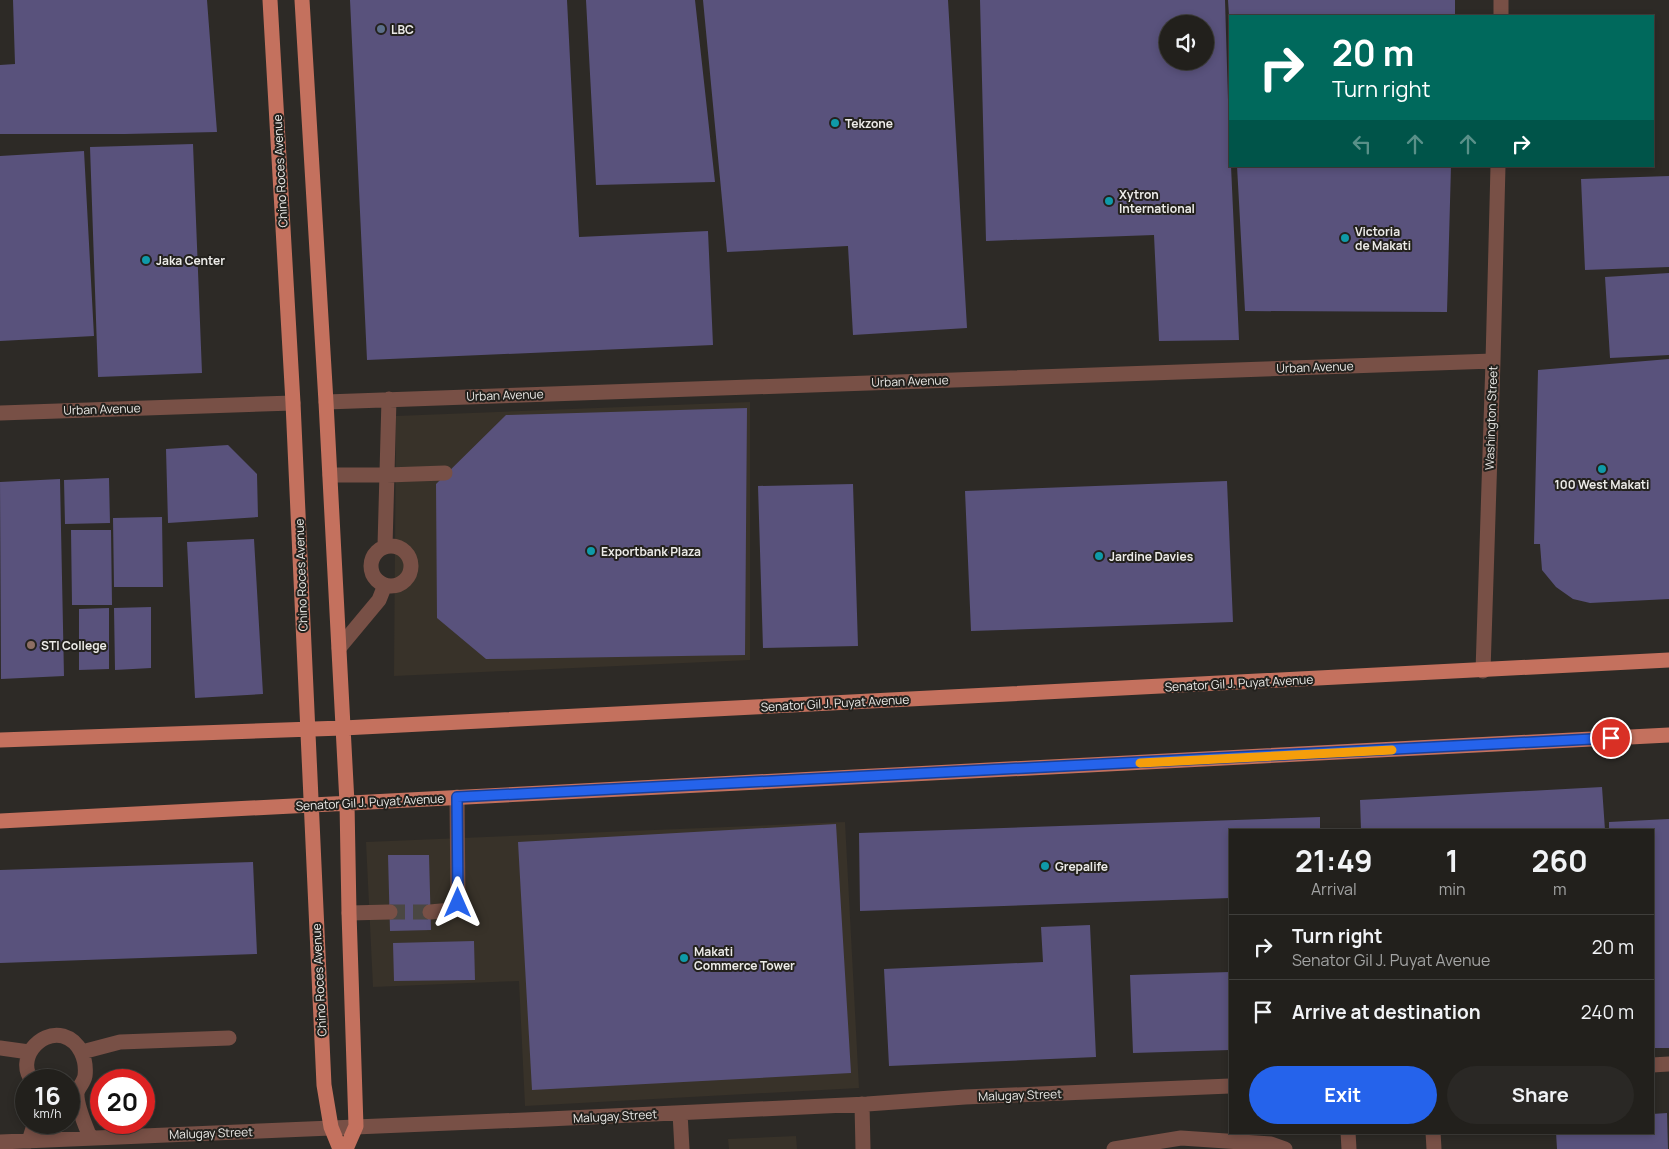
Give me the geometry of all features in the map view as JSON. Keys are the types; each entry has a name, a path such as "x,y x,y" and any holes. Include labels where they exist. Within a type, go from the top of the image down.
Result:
{"main road":[{"name":"Chino Roces Avenue","path":"270,0 293,403 324,1085 331,1127 340,1149"},
{"path":"302,0 347,802 356,1126 346,1149"},
{"name":"Senator Gil J. Puyat Avenue","path":"0,740 344,728 1669,660"},
{"name":"Senator Gil J. Puyat Avenue","path":"0,821 1669,735"}],"street":[{"path":"1501,0 1501,15"},
{"name":"Washington Street","path":"1483,670 1498,167"},
{"name":"Urban Avenue","path":"326,402 1493,361"},
{"path":"385,546 389,400"},
{"name":"Urban Avenue","path":"0,413 293,403"},
{"path":"330,475 445,473"},
{"path":"385,546 399,547 411,562 408,575 398,584 386,585 375,578 370,566 375,554 385,546"},
{"path":"339,648 379,600 386,585"},
{"path":"430,912 452,910 458,903 457,797"},
{"path":"349,914 390,912"},
{"path":"28,1069 27,1064 30,1052 38,1042 49,1036 62,1036 74,1042 82,1052 85,1064 85,1078 80,1084"},
{"path":"82,1052 120,1042 229,1038"},
{"path":"0,1048 30,1052"},
{"path":"1654,1065 1669,1064"},
{"name":"Malugay Street","path":"0,1142 680,1113 965,1097 1229,1086"},
{"path":"862,1104 863,1149"},
{"path":"80,1108 90,1138"},
{"path":"680,1113 682,1149"},
{"path":"29,1141 31,1134"},
{"path":"1348,1134 1349,1149"},
{"path":"1433,1134 1434,1149"},
{"path":"1114,1149 1181,1138 1271,1144 1285,1149"}],"shaded area":[{"name":"Exportbank Plaza","path":"750,402 750,660 394,676 396,416"},
{"name":"Makati Commerce Tower","path":"845,822 859,1088 525,1106 519,981 373,987 366,842"},
{"path":"796,1136 797,1149 729,1149 728,1139"}],"building":[{"path":"13,0 207,0 217,132 0,134 0,65 15,64"},
{"path":"350,0 567,0 579,237 708,231 713,345 367,360"},
{"path":"586,0 695,0 715,182 596,185"},
{"name":"Tekzone","path":"703,0 948,0 967,328 853,335 848,246 727,252"},
{"name":"Xytron International","path":"980,0 1225,0 1229,167 1231,167 1239,340 1159,341 1154,235 986,241"},
{"path":"1228,0 1455,0 1455,15 1229,16"},
{"name":"Jaka Center","path":"193,144 202,373 98,377 90,147"},
{"path":"84,151 94,336 0,341 0,156"},
{"name":"Victoria de Makati","path":"1237,167 1451,167 1447,312 1245,311"},
{"path":"1669,176 1669,267 1585,270 1581,179"},
{"path":"1669,273 1669,355 1610,358 1605,277"},
{"name":"100 West Makati","path":"1669,359 1669,599 1590,603 1573,599 1556,587 1542,570 1540,544 1534,544 1538,370"},
{"name":"Exportbank Plaza","path":"747,408 745,655 486,659 437,618 436,484 506,415"},
{"path":"228,445 257,474 258,517 168,523 166,449"},
{"path":"109,478 110,523 65,524 64,480"},
{"path":"60,479 64,676 1,679 0,482"},
{"name":"Jardine Davies","path":"1227,481 1233,622 971,631 965,491"},
{"path":"853,484 858,646 763,648 758,486"},
{"path":"162,517 163,587 114,587 113,518"},
{"path":"71,530 111,530 112,605 72,605"},
{"path":"254,539 263,694 195,698 187,542"},
{"path":"151,607 151,668 115,670 114,608"},
{"path":"109,608 109,669 79,670 79,609"},
{"path":"1602,787 1605,829 1361,829 1360,800"},
{"name":"Grepalife","path":"1320,817 1320,829 1229,829 1229,898 860,911 859,833"},
{"path":"1669,819 1669,1048 1654,1048 1654,829 1609,829 1609,822"},
{"name":"Makati Commerce Tower","path":"836,824 851,1073 532,1090 518,842"},
{"path":"388,855 429,855 431,930 390,931"},
{"path":"253,862 257,954 0,963 0,870"},
{"path":"1090,925 1096,1057 889,1066 884,969 1043,962 1041,927"},
{"path":"474,941 475,980 394,981 393,943"},
{"path":"1229,972 1229,1050 1133,1053 1130,975"},
{"path":"1667,1113 1668,1149 1557,1149 1556,1134 1654,1134 1654,1114"}],"tunnel":[{"path":"390,912 430,912"}],"slow traffic":[{"path":"1140,763 1392,750"}],"place":[{"name":"LBC","path":"381,29"},
{"name":"Tekzone","path":"835,123"},
{"name":"Xytron International","path":"1109,201"},
{"name":"Victoria de Makati","path":"1345,238"},
{"name":"Jaka Center","path":"146,260"},
{"name":"100 West Makati","path":"1602,469"},
{"name":"Exportbank Plaza","path":"591,551"},
{"name":"Jardine Davies","path":"1099,556"},
{"name":"STI College","path":"31,645"},
{"name":"Grepalife","path":"1045,866"},
{"name":"Makati Commerce Tower","path":"684,958"}],"route":[{"path":"458,903 457,797 1611,738"}]}
